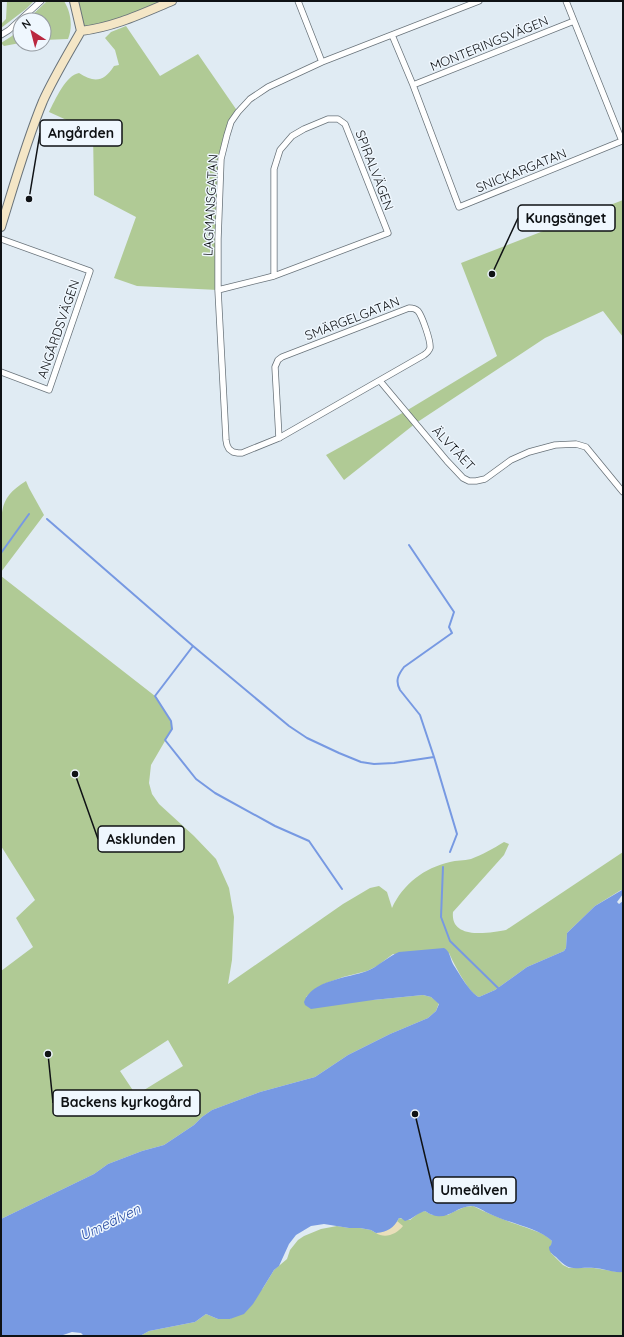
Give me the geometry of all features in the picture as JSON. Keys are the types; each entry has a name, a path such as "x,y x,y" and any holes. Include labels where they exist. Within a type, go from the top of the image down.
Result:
{"street":[{"path":"29,12 41,1"},
{"path":"1,227 43,102 62,63 81,30 74,1"},
{"path":"81,30 98,29 123,22 172,1"},
{"path":"298,1 322,62"},
{"name":"LAGMANSGATAN","path":"229,449 226,440 218,290 221,159 231,122 250,99 268,87 322,62 479,1"},
{"name":"SNICKARGATAN","path":"392,35 460,207 622,141 566,1"},
{"name":"MONTERINGSVÄGEN","path":"413,85 574,21"},
{"path":"1,35 12,27"},
{"name":"SPIRALVÄGEN","path":"218,290 274,276 388,233 345,124 338,119 328,119 304,129 292,136 280,150 274,169 274,276"},
{"name":"ANGÅRDSVÄGEN","path":"1,239 90,270 49,390 1,372"},
{"name":"SMÄRGELGATAN","path":"229,449 233,452 242,453 279,438 424,355 428,351 430,340 419,312 413,308 404,309 282,357 278,360 275,367 279,438"},
{"name":"ÄLVTÅET","path":"380,381 447,461 463,478 469,481 485,479 511,460 529,452 555,445 576,444 586,447 623,492"}],"green space":[{"path":"7,1 34,1 22,12 12,12 12,20 1,28 1,24 6,19"},
{"path":"47,1 64,1 70,15 71,25 68,39 52,40 52,12 35,12"},
{"path":"74,1 172,1 81,31"},
{"path":"126,26 160,76 198,54 238,112 231,122 221,159 218,290 137,286 114,278 136,217 94,195 93,132 49,112 65,83 74,75 79,73 89,78 98,79 106,75 114,66 119,65 115,50 105,38 111,32"},
{"path":"12,36 12,44 4,46 1,43"},
{"path":"623,200 623,337 603,311 545,338 416,423 344,480 326,455 406,411 497,356 461,263"},
{"path":"26,481 44,515 1,572 1,525 4,503 18,486"},
{"path":"1,576 155,696 171,721 172,729 151,765 149,783 152,794 159,804 194,836 216,859 229,888 234,917 232,960 228,984 343,904 370,888 379,886 387,892 392,908 408,884 423,873 452,861 471,859 504,842 509,844 504,855 453,912 454,921 458,927 464,931 481,933 506,930 623,852 623,891 621,890 595,906 567,933 566,948 564,951 527,967 495,990 479,997 475,995 466,984 449,953 393,954 377,966 367,971 343,977 324,984 306,997 373,1000 423,995 431,997 439,1003 436,1011 428,1018 390,1034 348,1055 315,1077 260,1092 212,1110 194,1125 164,1145 142,1151 108,1164 94,1174 1,1219 1,971 33,947 16,918 35,900 1,846","holes":["168,1040 183,1066 136,1095 120,1071"]},
{"path":"473,1206 499,1218 544,1235 552,1241 551,1253 563,1265 569,1268 594,1268 623,1272 623,1336 140,1336 149,1331 195,1322 206,1314 218,1319 230,1319 263,1288 274,1270 287,1259 290,1250 298,1240 321,1229 337,1226 360,1228 371,1230 376,1233 392,1227 399,1218 410,1220 420,1212 425,1211 432,1215 448,1215 465,1207"}],"sand":[{"path":"397,1221 403,1226 391,1235 383,1236 376,1233 388,1230"}],"water":[{"name":"Umeälven","path":"622,890 623,894 617,902 619,904 623,901 623,1272 566,1266 551,1253 549,1247 552,1241 546,1236 471,1206 459,1209 444,1216 432,1215 425,1211 405,1221 399,1218 390,1229 384,1232 376,1233 371,1230 360,1228 349,1228 324,1224 311,1226 296,1235 289,1244 279,1266 274,1270 253,1304 244,1314 230,1319 218,1319 206,1314 195,1322 149,1331 140,1336 84,1336 81,1333 72,1332 60,1336 1,1336 1,1219 94,1174 108,1164 142,1151 164,1145 194,1125 212,1110 260,1092 315,1077 348,1055 390,1034 428,1018 436,1011 439,1004 431,997 423,995 373,1000 311,1009 305,1005 304,1002 308,995 315,989 322,984 367,971 399,952 444,948 449,953 453,964 472,992 479,997 495,990 527,967 564,951 566,948 567,933 595,906"}],"waterway":[{"path":"1,553 29,514"},
{"path":"47,519 193,646 289,726 307,738 361,762 374,764 394,763 434,757"},
{"path":"409,545 454,612 449,627 452,633 404,667 397,681 400,690 420,715 434,757 457,834 450,852"},
{"path":"193,646 155,696 171,721 172,729 165,740 196,779 215,793 275,826 309,841 342,889"},
{"path":"443,867 441,917 450,941 498,988"}],"place":[{"name":"Angården","path":"29,199"},
{"name":"Kungsänget","path":"492,274"},
{"name":"Asklunden","path":"75,774"},
{"name":"Backens kyrkogård","path":"48,1054"},
{"name":"Umeälven","path":"415,1114"}]}
